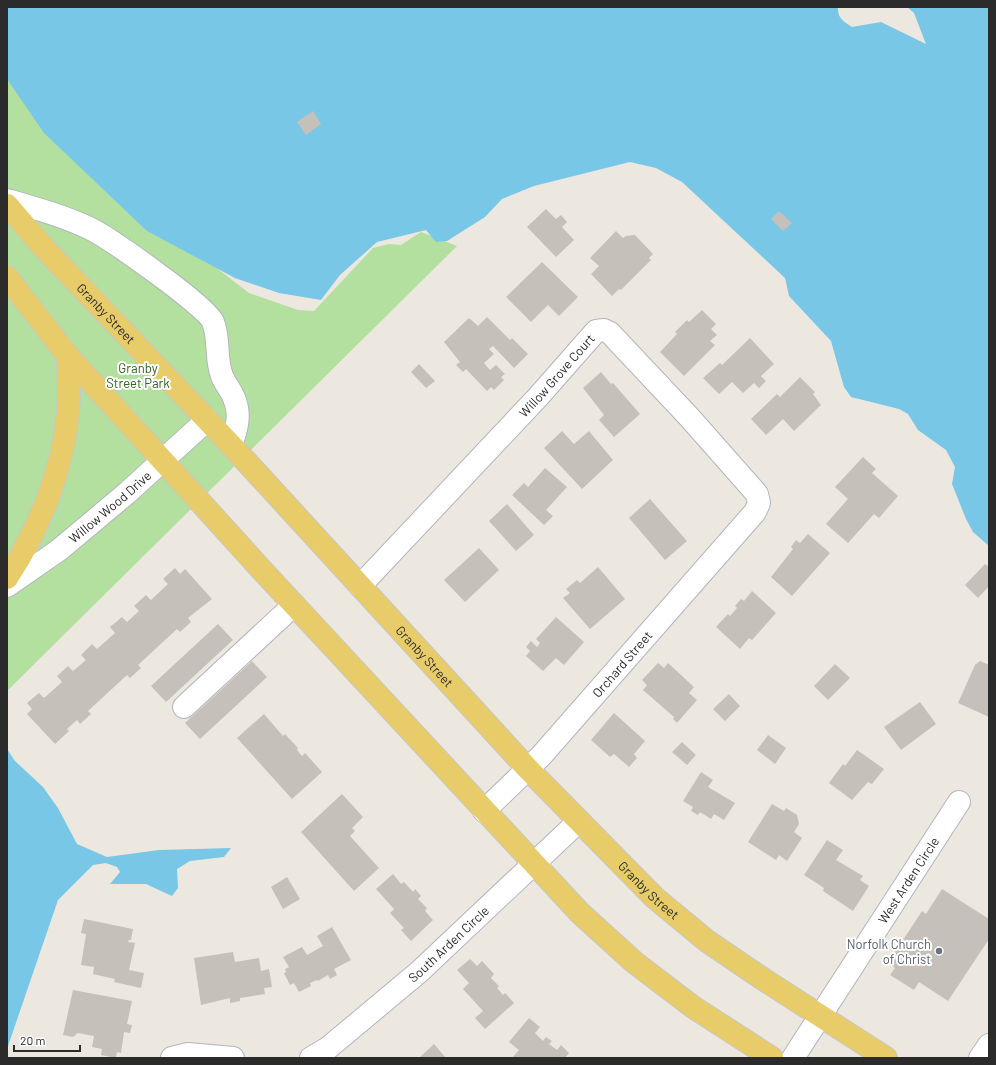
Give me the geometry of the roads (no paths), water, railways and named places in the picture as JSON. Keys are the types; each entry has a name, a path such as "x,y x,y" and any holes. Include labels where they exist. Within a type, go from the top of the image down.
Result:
{"main road":[{"name":"Granby Street","path":"7,205 44,248 208,420 528,769 655,898 707,941 886,1058"},
{"path":"7,277 68,356 294,605 533,865 580,913 634,962 693,1007 772,1058"},
{"path":"7,578 41,516 55,477 64,437 69,397 68,356"}],"street":[{"path":"7,200 47,211 90,229 161,277 207,313 213,322 216,334 217,357 222,377 234,398 238,414 237,430 230,444"},
{"name":"Willow Grove Court","path":"360,586 533,403 596,331 604,330 610,333 690,418 757,494 759,503 755,512"},
{"name":"Willow Wood Drive","path":"7,586 59,550 208,420"},
{"name":"Orchard Street","path":"484,811 541,756 755,512"},
{"path":"184,707 294,605"},
{"name":"West Arden Circle","path":"793,1058 959,802"},
{"name":"South Arden Circle","path":"311,1058 328,1048 419,972 578,821"},
{"path":"980,1058 989,1045"},
{"path":"172,1058 188,1054 233,1058"}],"water":[{"path":"7,7 838,7 840,17 852,27 881,22 926,44 914,13 907,7 989,7 989,546 973,532 966,519 952,484 955,467 946,450 918,430 908,414 899,409 851,397 844,387 831,341 789,296 785,278 682,182 656,168 630,162 534,186 502,199 485,217 447,241 436,242 426,230 377,242 340,275 321,300 279,293 235,278 147,231 44,133 7,79"},
{"path":"7,749 15,761 43,787 58,808 77,844 107,857 159,850 231,848 224,857 190,861 177,869 178,888 172,896 146,884 110,884 120,872 117,867 106,863 93,865 58,900 7,1049"}],"place":[{"name":"Norfolk Church of Christ","path":"939,951"}],"park label":[{"name":"Granby Street Park","path":"138,376"}]}
